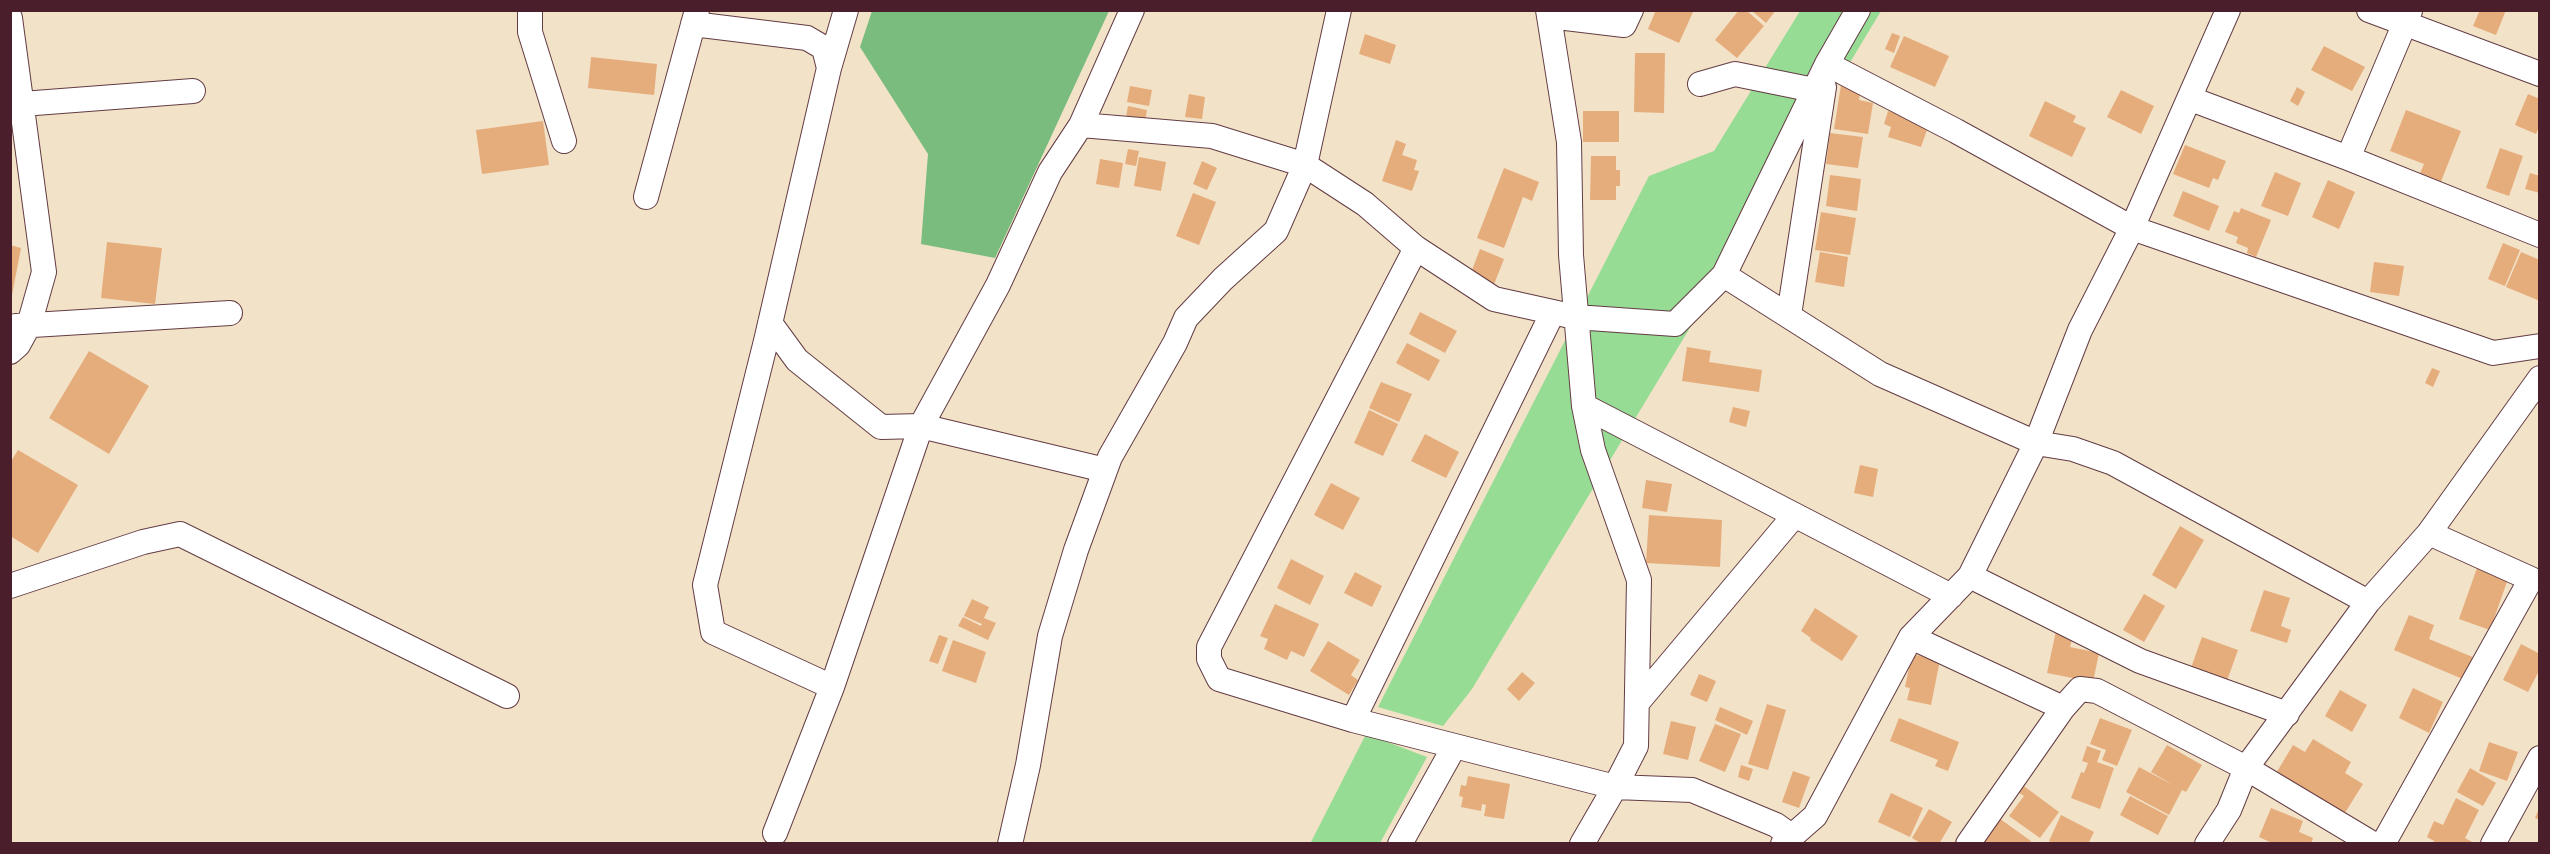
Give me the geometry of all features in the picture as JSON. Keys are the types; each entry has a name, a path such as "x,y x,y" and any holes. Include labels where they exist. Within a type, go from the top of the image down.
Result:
{"street":[{"path":"530,10 530,32 564,141"},
{"path":"832,687 712,632 705,585 770,323 829,68 846,10"},
{"path":"775,833 832,687 921,426 998,285 1050,172 1081,125 1132,10"},
{"path":"1010,843 1028,765 1050,636 1076,550 1110,457 1175,343 1186,318 1222,279 1276,231 1305,165 1339,10"},
{"path":"1582,843 1636,746 1639,580 1593,450 1564,315 1571,255 1569,142 1549,13 1624,25 1631,10"},
{"path":"1081,125 1212,136 1305,165 1365,204 1416,248 1494,299 1564,315 1675,324 1724,275 1827,64 1858,10"},
{"path":"1416,248 1209,647 1209,659 1219,679 1353,720 1615,787 1692,790 1776,825 1787,839 1815,816 1911,637 1970,576 2036,443 2080,330 2132,228 2191,99 2228,10"},
{"path":"2369,10 2407,18 2540,74"},
{"path":"646,197 695,17 807,38 824,48 829,68"},
{"path":"10,18 18,95 44,272 20,325 18,345 10,352"},
{"path":"2348,158 2407,18"},
{"path":"1827,64 1956,131 2132,228 2493,353 2540,346"},
{"path":"1789,315 1827,64"},
{"path":"1700,84 1735,74 1814,90"},
{"path":"18,95 193,91"},
{"path":"2191,99 2348,158 2540,235"},
{"path":"1724,275 1880,374 2036,443 2073,449 2113,463 2368,602"},
{"path":"20,325 230,313"},
{"path":"1353,720 1564,315"},
{"path":"770,323 797,360 881,427 921,426 1105,470"},
{"path":"2207,843 2229,810 2246,768 2368,602 2429,533 2540,378"},
{"path":"1584,406 1951,596"},
{"path":"1637,703 1794,516"},
{"path":"2383,843 2530,602 2531,579 2429,533"},
{"path":"10,586 143,542 180,534 507,696"},
{"path":"1970,576 2140,661 2287,714"},
{"path":"1911,637 2062,708"},
{"path":"1968,843 2062,708 2080,689 2097,691 2246,768 2373,843"},
{"path":"1401,843 1454,747"},
{"path":"2493,843 2540,758"}],"green space":[{"path":"872,11 1109,11 995,258 921,244 928,154 860,47"},
{"path":"1800,11 1881,11 1472,689 1443,726 1378,707 1649,176 1714,151"},
{"path":"1366,734 1427,757 1380,843 1310,844"}],"building":[{"path":"1656,10 1693,12 1679,43 1648,29"},
{"path":"1739,10 1746,10 1764,26 1737,58 1715,40"},
{"path":"1751,10 1776,10 1766,23"},
{"path":"2480,10 2506,10 2496,35 2473,26"},
{"path":"1892,33 1900,36 1894,53 1885,49"},
{"path":"1365,34 1396,45 1390,64 1359,54"},
{"path":"1904,36 1949,56 1935,87 1890,67"},
{"path":"2324,46 2365,67 2352,91 2311,70"},
{"path":"1635,53 1665,53 1664,113 1634,112"},
{"path":"591,57 657,64 654,95 588,88"},
{"path":"1841,85 1861,88 1859,100 1873,103 1868,134 1834,129"},
{"path":"1130,86 1152,90 1149,106 1127,102"},
{"path":"2297,87 2305,92 2298,106 2290,101"},
{"path":"2121,90 2154,106 2141,134 2107,117"},
{"path":"1189,94 1205,97 1202,119 1185,117"},
{"path":"2528,94 2540,99 2540,125 2536,134 2515,125"},
{"path":"2045,101 2076,116 2073,122 2086,128 2072,157 2029,136"},
{"path":"1128,106 1147,110 1145,121 1126,117"},
{"path":"2406,110 2461,131 2440,184 2419,176 2424,164 2390,151"},
{"path":"1583,111 1619,111 1619,142 1583,142"},
{"path":"1888,111 1929,124 1921,147 1888,137 1891,127 1884,124"},
{"path":"543,121 549,165 482,174 476,130"},
{"path":"1830,133 1863,137 1858,168 1826,164"},
{"path":"1396,140 1406,144 1402,155 1417,160 1414,170 1419,171 1412,191 1382,181"},
{"path":"2185,145 2226,161 2218,180 2213,178 2209,188 2173,174"},
{"path":"2500,148 2523,156 2509,196 2486,188"},
{"path":"1128,149 1139,151 1136,166 1125,164"},
{"path":"1591,156 1616,156 1616,170 1620,170 1620,186 1616,186 1616,200 1590,200"},
{"path":"1139,157 1166,162 1161,191 1134,186"},
{"path":"1100,159 1123,163 1119,188 1096,184"},
{"path":"1202,161 1217,168 1207,190 1193,184"},
{"path":"1504,168 1539,182 1532,201 1523,197 1504,248 1477,238"},
{"path":"2275,172 2301,183 2288,216 2261,206"},
{"path":"2530,173 2540,176 2540,193 2525,189"},
{"path":"1830,175 1861,179 1857,211 1826,206"},
{"path":"2328,180 2355,192 2339,229 2312,217"},
{"path":"2183,191 2219,206 2209,231 2173,216"},
{"path":"1193,193 1216,202 1199,245 1176,236"},
{"path":"2241,208 2271,220 2256,257 2247,253 2248,248 2236,243 2238,237 2225,232 2234,211 2239,213"},
{"path":"1821,212 1856,218 1850,255 1815,250"},
{"path":"107,242 162,248 155,304 101,298"},
{"path":"2503,243 2520,250 2505,286 2488,279"},
{"path":"10,245 21,248 12,295 10,295"},
{"path":"1480,249 1504,259 1493,287 1469,278"},
{"path":"1820,252 1848,257 1844,287 1815,282"},
{"path":"2521,252 2540,260 2540,301 2506,287"},
{"path":"2374,262 2404,266 2399,296 2370,292"},
{"path":"1420,312 1457,331 1445,353 1409,334"},
{"path":"1407,343 1440,360 1429,381 1396,363"},
{"path":"1687,347 1711,351 1709,362 1762,370 1759,392 1682,381"},
{"path":"89,351 149,386 109,454 49,418"},
{"path":"2432,368 2440,371 2433,387 2425,383"},
{"path":"1381,382 1412,394 1399,422 1369,408"},
{"path":"1733,407 1750,411 1746,427 1729,422"},
{"path":"1369,410 1398,424 1383,456 1354,443"},
{"path":"1425,434 1459,452 1446,478 1411,461"},
{"path":"18,450 78,485 38,553 10,536 10,463"},
{"path":"1860,465 1878,469 1873,497 1854,493"},
{"path":"1646,480 1672,484 1667,512 1642,508"},
{"path":"1331,483 1360,498 1343,530 1314,515"},
{"path":"1649,515 1722,520 1720,567 1646,563"},
{"path":"2180,526 2204,540 2176,589 2152,575"},
{"path":"1291,559 1324,576 1310,605 1277,588"},
{"path":"2477,568 2508,579 2490,630 2459,619"},
{"path":"1355,572 1382,586 1372,607 1344,593"},
{"path":"2264,590 2290,598 2281,626 2291,630 2287,643 2250,631"},
{"path":"2144,594 2165,606 2144,642 2123,630"},
{"path":"972,599 989,607 984,618 996,623 988,640 958,626 963,617 981,626 982,624 964,616"},
{"path":"1275,604 1319,624 1304,657 1291,651 1287,660 1264,649 1268,639 1260,636"},
{"path":"1815,608 1858,636 1842,661 1810,640 1811,638 1801,631"},
{"path":"2409,615 2434,625 2429,639 2475,658 2465,680 2394,650"},
{"path":"2056,631 2073,635 2070,647 2099,653 2093,682 2047,673"},
{"path":"939,635 948,638 938,664 929,661"},
{"path":"2202,637 2238,650 2224,689 2188,676"},
{"path":"953,640 986,652 976,683 942,671"},
{"path":"1328,641 1360,660 1351,675 1358,680 1349,695 1310,671"},
{"path":"2521,644 2540,654 2540,669 2528,692 2503,680"},
{"path":"1912,654 1940,660 1931,705 1907,700 1910,688 1905,687"},
{"path":"1522,672 1535,683 1519,701 1507,689"},
{"path":"1699,674 1716,681 1707,702 1690,695"},
{"path":"2413,688 2443,702 2429,733 2399,718"},
{"path":"2340,690 2367,705 2352,732 2325,716"},
{"path":"1767,704 1786,710 1768,770 1748,764"},
{"path":"1720,707 1753,721 1747,735 1715,720"},
{"path":"1899,718 1959,742 1948,771 1935,766 1938,760 1890,741"},
{"path":"2100,718 2132,730 2117,766 2102,760 2106,750 2090,744"},
{"path":"1671,721 1696,727 1688,760 1663,754"},
{"path":"1715,724 1741,734 1725,772 1699,761"},
{"path":"2313,739 2351,762 2345,773 2363,784 2343,816 2275,775 2293,745 2305,752"},
{"path":"2489,742 2518,752 2507,781 2479,771"},
{"path":"2167,745 2202,765 2186,792 2182,790 2169,815 2126,792 2139,767 2173,785 2151,772"},
{"path":"2087,746 2101,751 2097,762 2114,768 2100,809 2071,798 2081,772 2084,773 2088,763 2082,761"},
{"path":"1741,765 1753,769 1749,781 1738,777"},
{"path":"2470,768 2496,783 2483,806 2457,792"},
{"path":"1793,771 1810,777 1799,808 1782,802"},
{"path":"1468,776 1510,784 1504,819 1484,816 1486,805 1482,804 1481,811 1461,807 1463,797 1459,796 1461,785 1466,786"},
{"path":"2021,784 2059,812 2040,838 2009,816 2024,796 2016,791"},
{"path":"1891,793 1923,808 1910,837 1878,822"},
{"path":"2130,796 2168,816 2158,835 2120,815"},
{"path":"2456,798 2479,810 2465,838 2476,844 2433,844 2434,841 2427,837 2434,821 2443,825"},
{"path":"2540,806 2540,820 2535,818"},
{"path":"2271,808 2303,821 2299,832 2313,838 2311,844 2274,844 2259,837"},
{"path":"1929,809 1952,822 1939,844 1922,844 1912,838"},
{"path":"2061,815 2094,832 2088,844 2053,844 2049,841"},
{"path":"1996,816 2031,841 2029,844 1977,844"}]}
